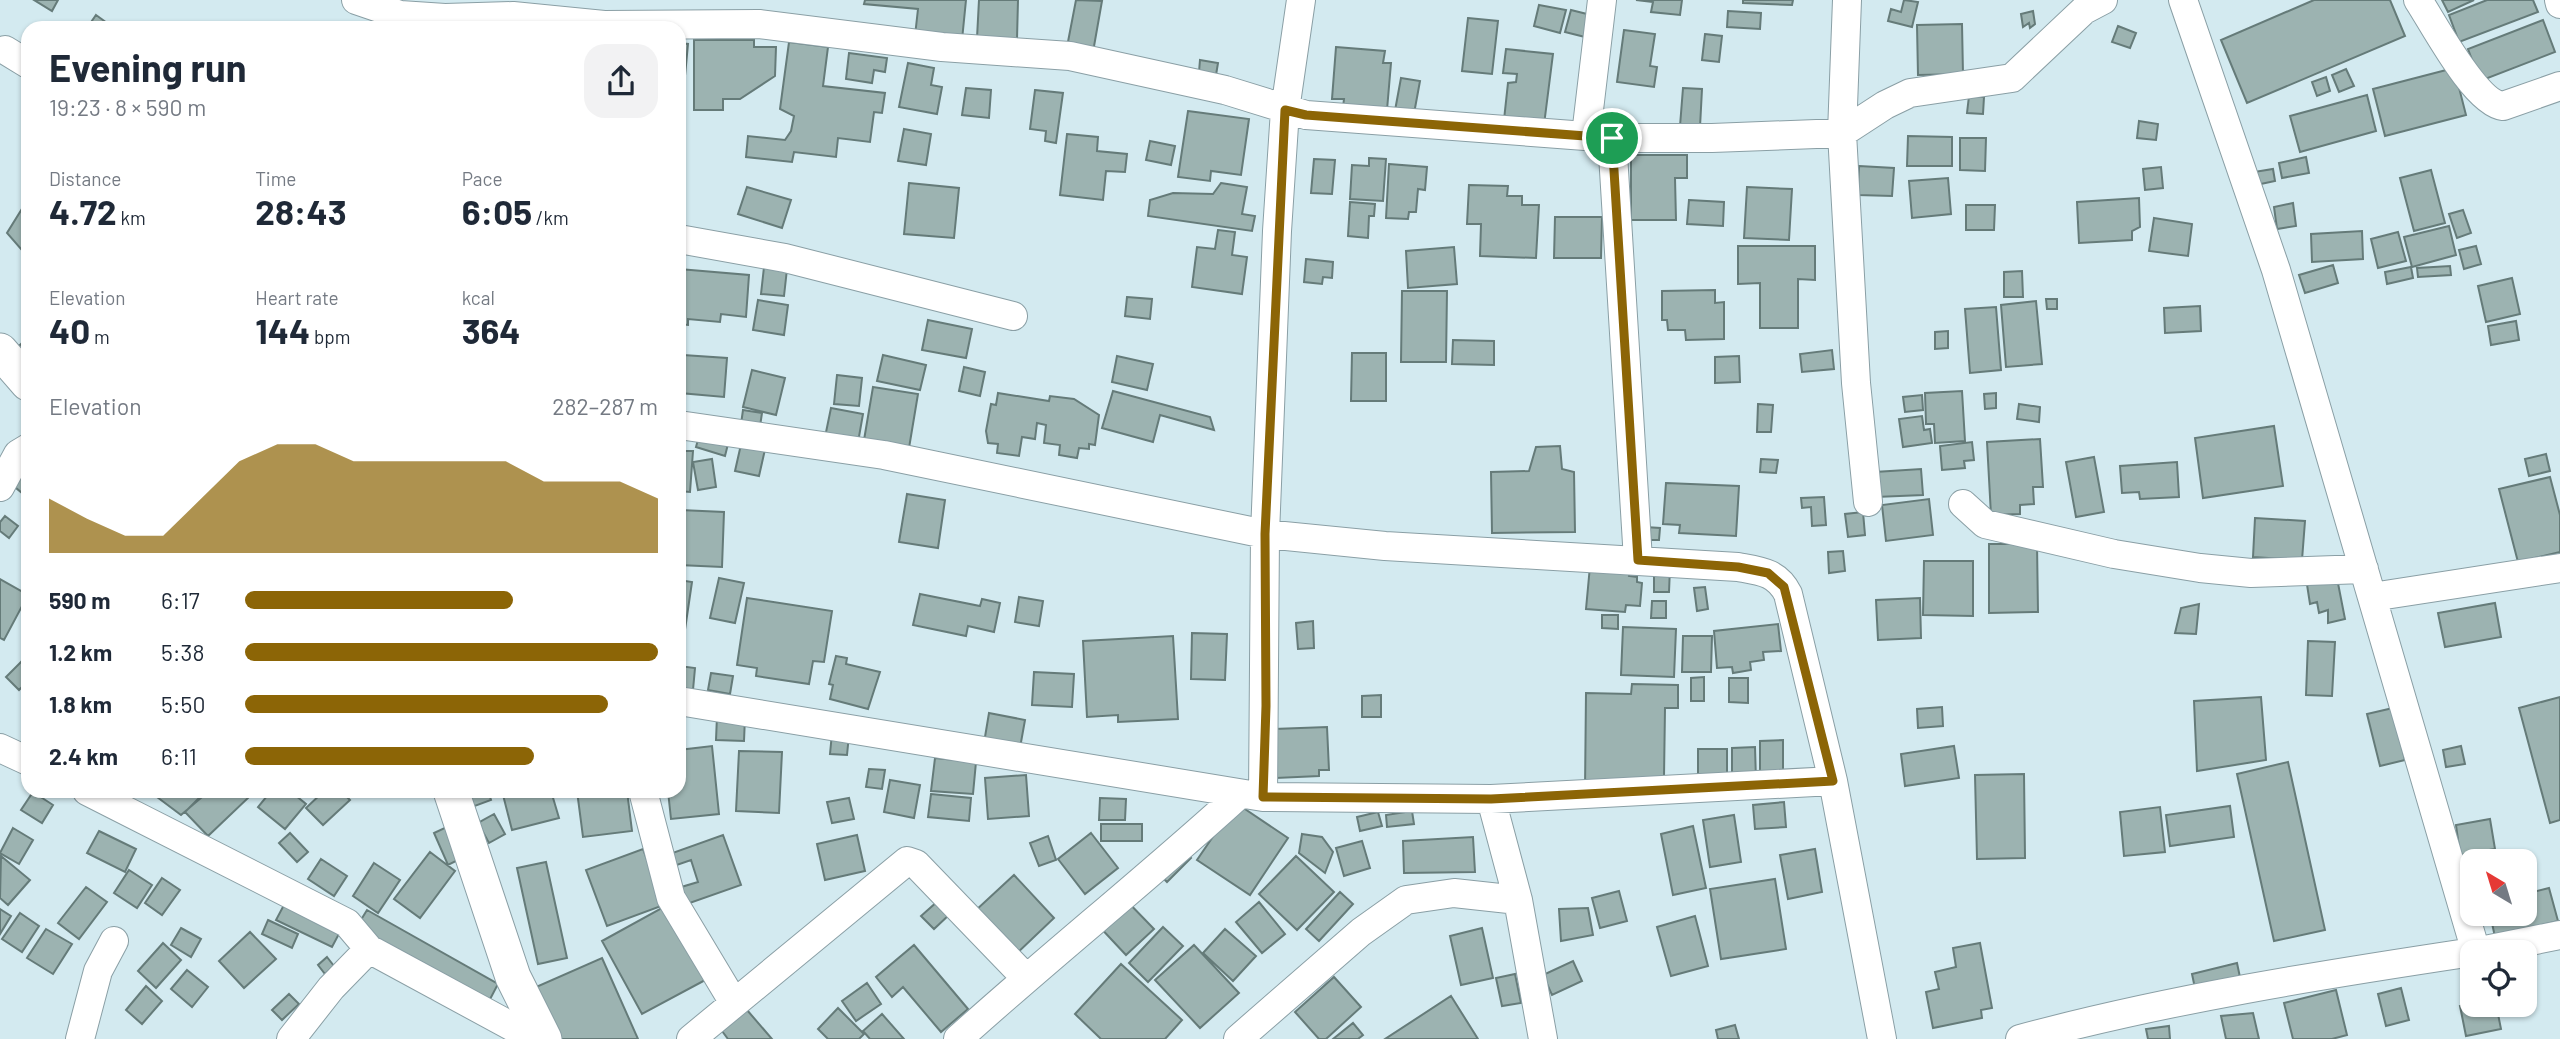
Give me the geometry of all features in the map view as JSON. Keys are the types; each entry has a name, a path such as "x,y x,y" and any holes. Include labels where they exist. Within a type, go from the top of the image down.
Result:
{"street":[{"path":"356,0 400,15 513,16 570,21"},
{"path":"958,1039 1026,978 1251,795 1266,706 1265,534 1285,110 1301,0"},
{"path":"1602,0 1599,136 1638,560"},
{"path":"1847,0 1842,133 1855,371 1868,502"},
{"path":"686,24 759,24 942,47 1070,55 1225,90 1306,115 1599,136 1842,133 1885,105 1910,93 2012,78 2084,10 2103,0"},
{"path":"2183,0 2276,270 2472,940"},
{"path":"2418,0 2473,84 2495,105 2503,106 2560,86"},
{"path":"686,240 785,258 1013,316"},
{"path":"0,351 21,375"},
{"path":"686,426 884,455 1265,534 1385,546 1738,567 1768,573 1784,587 1833,781 1882,1039"},
{"path":"0,487 21,452"},
{"path":"1963,504 1985,524 2159,562 2251,573 2364,569"},
{"path":"2372,597 2560,568"},
{"path":"686,702 1251,795 1491,799 1833,781"},
{"path":"0,748 21,758"},
{"path":"101,798 347,923 369,948 535,1039"},
{"path":"453,798 513,977 544,1039"},
{"path":"645,798 671,898 733,1003"},
{"path":"1491,799 1518,900 1543,1039"},
{"path":"691,1039 907,861 916,864 1026,978"},
{"path":"1238,1039 1361,932 1406,900 1454,893 1505,896 1518,900"},
{"path":"2535,940 2560,935"},
{"path":"80,1039 98,971 114,941"},
{"path":"291,1039 331,988 369,948"},
{"path":"2020,1039 2113,1014 2271,983 2460,954"}],"building":[{"path":"34,0 58,0 52,11"},
{"path":"865,0 966,0 962,40 915,36 918,9 864,4"},
{"path":"979,0 1018,0 1017,39 977,38"},
{"path":"1076,0 1102,1 1093,52 1067,47"},
{"path":"1636,0 1682,0 1680,15 1651,12 1653,2"},
{"path":"1743,0 1793,0 1792,5 1743,3"},
{"path":"1904,0 1918,2 1912,27 1888,21 1891,9 1901,12"},
{"path":"2314,0 2390,0 2405,36 2247,103 2221,40"},
{"path":"2442,0 2474,0 2448,12"},
{"path":"2487,0 2533,0 2538,12 2459,42 2449,15"},
{"path":"1539,5 1566,10 1560,33 1534,26"},
{"path":"1571,10 1591,15 1585,37 1565,32"},
{"path":"1728,11 1761,13 1760,29 1727,27"},
{"path":"2033,11 2035,24 2030,28 2029,23 2023,27 2021,14"},
{"path":"96,15 104,21 92,21"},
{"path":"1468,18 1498,21 1492,74 1462,71"},
{"path":"2543,20 2555,52 2480,81 2468,49"},
{"path":"1962,24 1963,74 1918,75 1917,25"},
{"path":"2118,26 2136,33 2130,48 2112,42"},
{"path":"1624,30 1655,34 1650,66 1657,67 1654,87 1617,82"},
{"path":"1705,34 1722,36 1719,62 1702,60"},
{"path":"694,40 754,40 754,47 776,47 775,76 740,99 723,99 723,110 694,110"},
{"path":"789,42 828,47 823,86 885,93 882,113 874,112 870,142 838,138 836,157 794,152 792,162 746,157 748,136 785,140 791,131 794,116 780,109"},
{"path":"1336,47 1385,51 1383,63 1391,63 1387,110 1343,107 1344,99 1332,99"},
{"path":"1506,49 1553,54 1544,125 1504,120 1508,83 1516,82 1517,74 1503,73"},
{"path":"849,53 887,58 885,72 874,70 872,83 846,79"},
{"path":"1200,60 1218,63 1216,75 1199,72"},
{"path":"908,63 934,68 931,85 942,87 937,114 899,107"},
{"path":"2454,68 2466,115 2385,136 2373,89"},
{"path":"2346,69 2354,86 2339,92 2332,75"},
{"path":"2326,77 2330,91 2317,96 2312,82"},
{"path":"1401,78 1420,81 1413,119 1394,116"},
{"path":"966,88 991,90 989,118 962,115"},
{"path":"1683,88 1702,89 1700,127 1680,126"},
{"path":"1035,90 1063,93 1056,143 1045,141 1046,131 1030,129"},
{"path":"2367,95 2376,131 2300,152 2290,116"},
{"path":"1969,96 1984,97 1983,114 1967,113"},
{"path":"1188,111 1249,119 1241,175 1211,171 1210,181 1178,177"},
{"path":"2139,121 2158,124 2156,140 2137,138"},
{"path":"904,129 931,134 926,165 898,161"},
{"path":"1067,134 1098,137 1097,151 1127,154 1125,172 1106,171 1103,200 1060,195"},
{"path":"1908,136 1952,137 1952,166 1907,166"},
{"path":"1960,138 1986,138 1985,171 1960,170"},
{"path":"1150,141 1175,146 1171,165 1146,160"},
{"path":"1631,155 1687,155 1687,178 1675,178 1676,220 1631,220"},
{"path":"2306,157 2309,173 2282,178 2279,163"},
{"path":"1369,158 1386,159 1383,201 1350,199 1352,165 1369,166"},
{"path":"1314,159 1335,160 1332,194 1311,193"},
{"path":"1389,164 1427,167 1425,190 1418,189 1416,212 1409,212 1408,219 1386,218"},
{"path":"1859,166 1894,168 1892,196 1858,195"},
{"path":"2161,167 2163,188 2145,190 2143,169"},
{"path":"2273,169 2275,181 2256,185 2254,172"},
{"path":"2431,170 2445,223 2414,231 2400,178"},
{"path":"1948,178 1951,214 1912,218 1909,181"},
{"path":"909,183 959,188 954,238 904,234"},
{"path":"1221,183 1247,187 1242,214 1255,216 1252,231 1148,216 1150,200 1173,193 1213,194"},
{"path":"1469,185 1508,186 1507,196 1522,196 1522,205 1539,205 1536,258 1480,256 1481,224 1467,224"},
{"path":"747,187 791,200 782,228 738,214"},
{"path":"1747,187 1792,189 1789,240 1744,238"},
{"path":"2139,198 2140,227 2132,231 2132,240 2079,243 2077,202"},
{"path":"1689,200 1724,202 1723,226 1687,224"},
{"path":"1350,202 1375,204 1374,216 1369,216 1368,238 1348,236"},
{"path":"2293,203 2296,226 2277,229 2274,207"},
{"path":"1966,205 1995,205 1994,230 1966,230"},
{"path":"21,210 21,249 7,233"},
{"path":"2463,210 2471,233 2457,238 2449,214"},
{"path":"1555,217 1602,217 1601,258 1554,258"},
{"path":"2154,218 2192,224 2188,256 2149,251"},
{"path":"2449,226 2456,255 2412,267 2404,237"},
{"path":"1218,230 1235,232 1232,255 1247,257 1242,294 1192,287 1197,247 1215,249"},
{"path":"2362,231 2363,259 2312,262 2311,234"},
{"path":"2398,232 2406,261 2378,268 2371,239"},
{"path":"1738,246 1815,246 1815,280 1798,279 1798,328 1760,328 1760,283 1738,284"},
{"path":"2476,246 2481,264 2464,269 2459,250"},
{"path":"1454,247 1457,284 1408,288 1406,251"},
{"path":"1306,259 1333,262 1332,278 1323,277 1322,284 1304,282"},
{"path":"2333,265 2338,283 2305,293 2299,275"},
{"path":"2450,266 2451,275 2418,277 2417,268"},
{"path":"764,267 787,269 784,296 761,294"},
{"path":"2411,267 2413,278 2387,284 2385,272"},
{"path":"686,270 749,275 746,317 721,314 720,322 688,319 688,325"},
{"path":"2022,271 2023,297 2004,297 2004,272"},
{"path":"2512,278 2520,314 2486,322 2478,286"},
{"path":"1715,290 1715,303 1724,302 1724,339 1686,340 1685,330 1668,330 1667,320 1662,320 1662,291"},
{"path":"1402,291 1447,291 1446,362 1401,362"},
{"path":"1127,297 1152,299 1150,319 1125,316"},
{"path":"2046,299 2057,299 2057,309 2047,309"},
{"path":"758,300 788,305 784,335 753,330"},
{"path":"2036,301 2042,364 2006,367 2001,305"},
{"path":"2200,306 2201,331 2165,333 2164,308"},
{"path":"1996,307 2001,370 1970,373 1965,309"},
{"path":"928,320 972,329 966,358 922,350"},
{"path":"2516,321 2519,340 2491,345 2488,326"},
{"path":"1948,331 1948,348 1935,349 1935,332"},
{"path":"1453,340 1494,341 1494,365 1452,364"},
{"path":"1832,350 1834,369 1802,372 1800,354"},
{"path":"1352,353 1386,353 1386,401 1351,401"},
{"path":"686,355 727,358 724,397 686,394"},
{"path":"883,355 926,365 920,390 877,381"},
{"path":"1117,356 1153,364 1147,390 1112,382"},
{"path":"1739,356 1740,382 1715,383 1715,357"},
{"path":"964,367 985,372 980,396 959,391"},
{"path":"752,370 785,378 776,415 743,407"},
{"path":"837,375 862,378 859,406 834,404"},
{"path":"873,387 918,394 909,448 864,440"},
{"path":"1113,391 1210,417 1214,430 1160,415 1153,442 1102,428"},
{"path":"1962,391 1965,441 1935,443 1934,424 1926,424 1925,393"},
{"path":"998,393 1049,401 1050,396 1074,399 1099,415 1095,445 1089,444 1089,449 1079,448 1077,458 1059,455 1060,445 1044,443 1046,425 1037,423 1035,439 1022,437 1019,456 997,453 998,444 988,443 986,431 991,404 996,405"},
{"path":"1996,393 1996,408 1985,409 1984,394"},
{"path":"1922,395 1923,410 1905,412 1903,397"},
{"path":"1758,404 1773,405 1771,432 1757,432"},
{"path":"2019,404 2040,407 2039,422 2017,419"},
{"path":"831,408 863,414 857,448 824,442"},
{"path":"743,410 762,413 759,433 740,431"},
{"path":"1922,416 1924,430 1930,429 1932,443 1903,447 1899,419"},
{"path":"2274,426 2283,486 2203,498 2195,438"},
{"path":"700,432 729,440 725,456 696,447"},
{"path":"2040,439 2043,487 2033,487 2034,504 2020,505 2020,514 1991,515 1987,442"},
{"path":"742,440 766,445 759,476 735,471"},
{"path":"1972,442 1974,460 1964,461 1965,468 1942,470 1940,446"},
{"path":"1560,446 1562,469 1574,472 1575,532 1492,533 1491,472 1529,471 1536,447"},
{"path":"686,451 693,451 690,492 686,492"},
{"path":"2546,454 2550,471 2529,476 2525,459"},
{"path":"2094,457 2104,512 2076,517 2066,462"},
{"path":"712,459 716,487 698,490 693,462"},
{"path":"1761,459 1778,460 1776,473 1760,472"},
{"path":"2177,462 2179,497 2140,499 2139,492 2122,493 2120,466"},
{"path":"21,467 21,492 9,482"},
{"path":"1921,469 1923,495 1876,497 1875,472"},
{"path":"2550,477 2560,515 2560,552 2518,562 2499,489"},
{"path":"1666,483 1739,486 1736,536 1679,533 1680,525 1663,524"},
{"path":"907,494 945,500 938,548 899,542"},
{"path":"1824,497 1826,525 1812,526 1811,507 1802,508 1801,498"},
{"path":"1929,499 1933,535 1886,541 1882,505"},
{"path":"686,510 724,512 722,567 686,565"},
{"path":"1863,512 1865,535 1848,537 1845,514"},
{"path":"5,516 18,526 9,538 0,531 0,522"},
{"path":"2255,518 2305,521 2302,560 2253,557"},
{"path":"1645,527 1660,528 1659,540 1645,540"},
{"path":"1989,544 2037,544 2038,612 1989,613"},
{"path":"1843,551 1845,571 1829,573 1828,552"},
{"path":"1924,561 1973,561 1973,616 1923,615"},
{"path":"1590,566 1630,569 1629,576 1637,577 1637,582 1642,583 1640,606 1626,605 1625,612 1586,609"},
{"path":"1654,568 1670,568 1669,592 1654,592"},
{"path":"2336,573 2345,619 2328,623 2328,610 2319,613 2317,602 2310,604 2306,578"},
{"path":"719,578 744,583 735,623 710,618"},
{"path":"0,579 21,591 21,608 4,640 0,638"},
{"path":"686,581 692,582 686,623"},
{"path":"1705,587 1708,609 1697,611 1694,588"},
{"path":"920,594 980,606 982,599 1000,603 994,632 968,626 966,636 913,625"},
{"path":"1019,597 1043,601 1039,626 1015,622"},
{"path":"747,598 832,611 824,662 813,661 809,684 756,676 757,668 737,665"},
{"path":"1920,598 1921,638 1878,640 1876,600"},
{"path":"1652,601 1666,601 1666,618 1651,618"},
{"path":"2495,603 2501,637 2445,647 2438,613"},
{"path":"2199,604 2196,634 2175,633 2181,608"},
{"path":"1602,615 1618,615 1618,629 1602,628"},
{"path":"1313,621 1314,648 1298,649 1296,623"},
{"path":"1778,624 1781,651 1763,652 1764,660 1750,662 1751,670 1733,673 1732,667 1717,668 1714,631"},
{"path":"1623,627 1676,629 1674,677 1621,675"},
{"path":"1192,633 1227,634 1225,680 1191,679"},
{"path":"1173,636 1178,719 1118,722 1118,715 1087,717 1083,641"},
{"path":"1683,636 1712,636 1711,672 1682,672"},
{"path":"2308,641 2335,642 2332,696 2306,695"},
{"path":"836,656 847,658 846,664 880,672 868,709 830,699 833,685 829,684"},
{"path":"21,662 21,688 19,690 6,677"},
{"path":"686,667 695,668 693,690 686,690"},
{"path":"1034,672 1074,674 1072,707 1032,705"},
{"path":"711,673 733,676 730,694 708,690"},
{"path":"1704,677 1704,701 1691,701 1691,678"},
{"path":"1729,678 1748,678 1748,703 1729,702"},
{"path":"1632,684 1678,685 1678,708 1665,708 1664,777 1585,790 1586,693 1631,694"},
{"path":"1381,695 1381,717 1362,717 1362,696"},
{"path":"2261,697 2266,760 2197,771 2194,701"},
{"path":"2560,697 2560,820 2550,823 2519,708"},
{"path":"1942,707 1943,726 1918,728 1917,709"},
{"path":"2393,708 2405,760 2380,766 2367,714"},
{"path":"989,713 1025,720 1020,748 984,743"},
{"path":"717,716 745,717 744,741 716,740"},
{"path":"1327,727 1329,770 1319,770 1319,776 1276,778 1274,729"},
{"path":"832,733 849,735 847,755 830,754"},
{"path":"1783,740 1783,780 1760,780 1760,741"},
{"path":"712,746 719,814 671,819 669,798 686,798 686,749"},
{"path":"1954,746 1959,778 1905,786 1901,754"},
{"path":"2461,746 2465,764 2446,767 2443,750"},
{"path":"1755,747 1756,780 1732,780 1732,748"},
{"path":"1698,749 1727,749 1727,785 1698,785"},
{"path":"739,751 782,752 779,813 736,811"},
{"path":"935,758 976,762 973,794 931,791"},
{"path":"2288,762 2325,930 2274,941 2237,774"},
{"path":"869,769 885,770 882,789 866,787"},
{"path":"2024,774 2025,858 1977,859 1975,775"},
{"path":"1026,775 1029,816 988,819 985,778"},
{"path":"890,780 920,785 914,818 884,812"},
{"path":"931,794 971,798 969,821 928,817"},
{"path":"29,798 42,798 53,805 42,823 21,810"},
{"path":"158,798 201,798 181,815"},
{"path":"199,798 248,798 208,836 185,812"},
{"path":"265,798 299,798 306,804 285,829 258,807"},
{"path":"317,798 350,800 323,825 306,808"},
{"path":"470,798 490,798 491,800 472,807"},
{"path":"504,798 553,798 559,818 512,830"},
{"path":"578,798 628,798 632,831 583,837"},
{"path":"849,798 854,819 832,823 827,802"},
{"path":"1100,798 1126,799 1125,820 1099,820"},
{"path":"1784,802 1786,827 1755,829 1753,805"},
{"path":"1236,803 1288,838 1250,895 1197,860"},
{"path":"2230,806 2234,837 2170,846 2166,815"},
{"path":"2160,807 2165,852 2124,856 2120,812"},
{"path":"1412,811 1414,824 1387,827 1386,815"},
{"path":"1378,812 1382,826 1360,831 1357,817"},
{"path":"494,814 505,834 489,843 478,823"},
{"path":"1734,815 1741,862 1710,867 1703,820"},
{"path":"2490,819 2495,849 2460,849 2460,855 2456,825"},
{"path":"1101,824 1142,824 1142,841 1101,841"},
{"path":"451,825 466,856 448,865 434,833"},
{"path":"1693,826 1706,888 1673,895 1661,834"},
{"path":"13,828 33,840 19,864 0,853"},
{"path":"99,831 136,849 125,872 87,853"},
{"path":"290,833 308,852 297,862 279,843"},
{"path":"1091,833 1118,868 1085,894 1058,859"},
{"path":"1302,834 1322,837 1333,852 1325,873 1299,853"},
{"path":"723,835 741,885 684,905 678,888 698,882 691,860 668,868 664,856"},
{"path":"857,835 865,871 825,880 817,844"},
{"path":"1048,836 1056,860 1039,866 1030,843"},
{"path":"1473,837 1475,872 1404,873 1403,841"},
{"path":"1362,841 1370,868 1344,876 1336,848"},
{"path":"643,849 664,905 607,926 586,870"},
{"path":"1815,849 1822,892 1788,899 1780,855"},
{"path":"1184,850 1191,858 1167,882 1160,875"},
{"path":"430,852 455,871 420,918 394,899"},
{"path":"1,856 30,880 8,905 0,898"},
{"path":"1296,856 1334,892 1297,930 1259,894"},
{"path":"321,859 347,876 334,896 308,879"},
{"path":"546,862 567,958 538,964 517,868"},
{"path":"374,863 400,880 378,913 353,896"},
{"path":"129,870 152,885 137,908 114,893"},
{"path":"1014,875 1054,918 1015,955 975,911"},
{"path":"162,878 180,890 162,915 145,903"},
{"path":"1775,879 1786,949 1721,959 1710,889"},
{"path":"86,887 107,902 79,939 58,923"},
{"path":"2549,888 2558,921 2495,937 2493,926 2538,926 2538,891"},
{"path":"1619,891 1627,921 1600,928 1592,898"},
{"path":"1340,892 1353,904 1319,941 1306,929"},
{"path":"1123,897 1154,929 1126,955 1096,923"},
{"path":"938,901 950,914 934,929 921,916"},
{"path":"1259,902 1285,934 1262,953 1236,922"},
{"path":"285,903 341,930 332,947 276,920"},
{"path":"669,904 709,978 642,1014 602,941"},
{"path":"1588,908 1593,935 1561,941 1559,909"},
{"path":"0,909 11,916 0,934"},
{"path":"367,910 498,984 488,1003 356,928"},
{"path":"20,913 39,926 22,952 2,939"},
{"path":"1695,916 1708,966 1671,976 1657,927"},
{"path":"268,920 298,934 292,948 262,934"},
{"path":"1163,927 1183,946 1148,982 1129,963"},
{"path":"181,928 201,939 191,957 171,945"},
{"path":"1482,928 1493,978 1461,985 1450,936"},
{"path":"46,929 72,944 53,974 27,958"},
{"path":"1225,929 1256,956 1233,981 1203,953"},
{"path":"250,932 276,959 244,988 219,961"},
{"path":"163,943 181,960 156,988 138,971"},
{"path":"1980,943 1992,1008 1981,1010 1982,1018 1933,1028 1926,992 1939,989 1935,972 1956,967 1953,948"},
{"path":"914,945 968,1009 941,1032 903,987 892,997 876,977"},
{"path":"1194,945 1239,993 1200,1028 1155,980"},
{"path":"327,957 334,966 325,974 318,965"},
{"path":"602,958 638,1039 548,1039 527,991"},
{"path":"1573,961 1582,981 1552,995 1543,975"},
{"path":"2237,963 2241,982 2196,993 2192,974"},
{"path":"1121,964 1182,1020 1165,1039 1101,1039 1075,1014"},
{"path":"187,970 208,987 192,1007 171,989"},
{"path":"1515,974 1521,1003 1502,1006 1496,978"},
{"path":"1334,977 1361,1007 1326,1039 1319,1039 1295,1012"},
{"path":"867,983 881,1004 856,1021 842,1001"},
{"path":"146,986 162,1001 142,1024 126,1010"},
{"path":"2401,988 2409,1020 2386,1026 2378,994"},
{"path":"2336,990 2347,1035 2332,1039 2293,1039 2284,1003"},
{"path":"289,994 299,1004 282,1020 272,1010"},
{"path":"1451,996 1478,1039 1385,1039"},
{"path":"838,1008 864,1034 859,1039 828,1039 818,1029"},
{"path":"747,1010 772,1039 728,1039 722,1031"},
{"path":"2253,1013 2259,1039 2226,1039 2221,1016"},
{"path":"882,1014 904,1039 870,1039 863,1031"},
{"path":"2462,1017 2499,1017 2501,1029 2466,1036"},
{"path":"1353,1023 1363,1035 1358,1039 1333,1039"},
{"path":"1735,1025 1739,1039 1718,1039 1716,1030"},
{"path":"2169,1026 2170,1039 2148,1039 2146,1029"}],"route":[{"path":"1285,110 1306,115 1612,138 1638,560 1738,567 1776,577 1788,594 1833,781 1589,796 1491,799 1263,797 1266,706 1265,534 1277,231 1285,110"}]}
